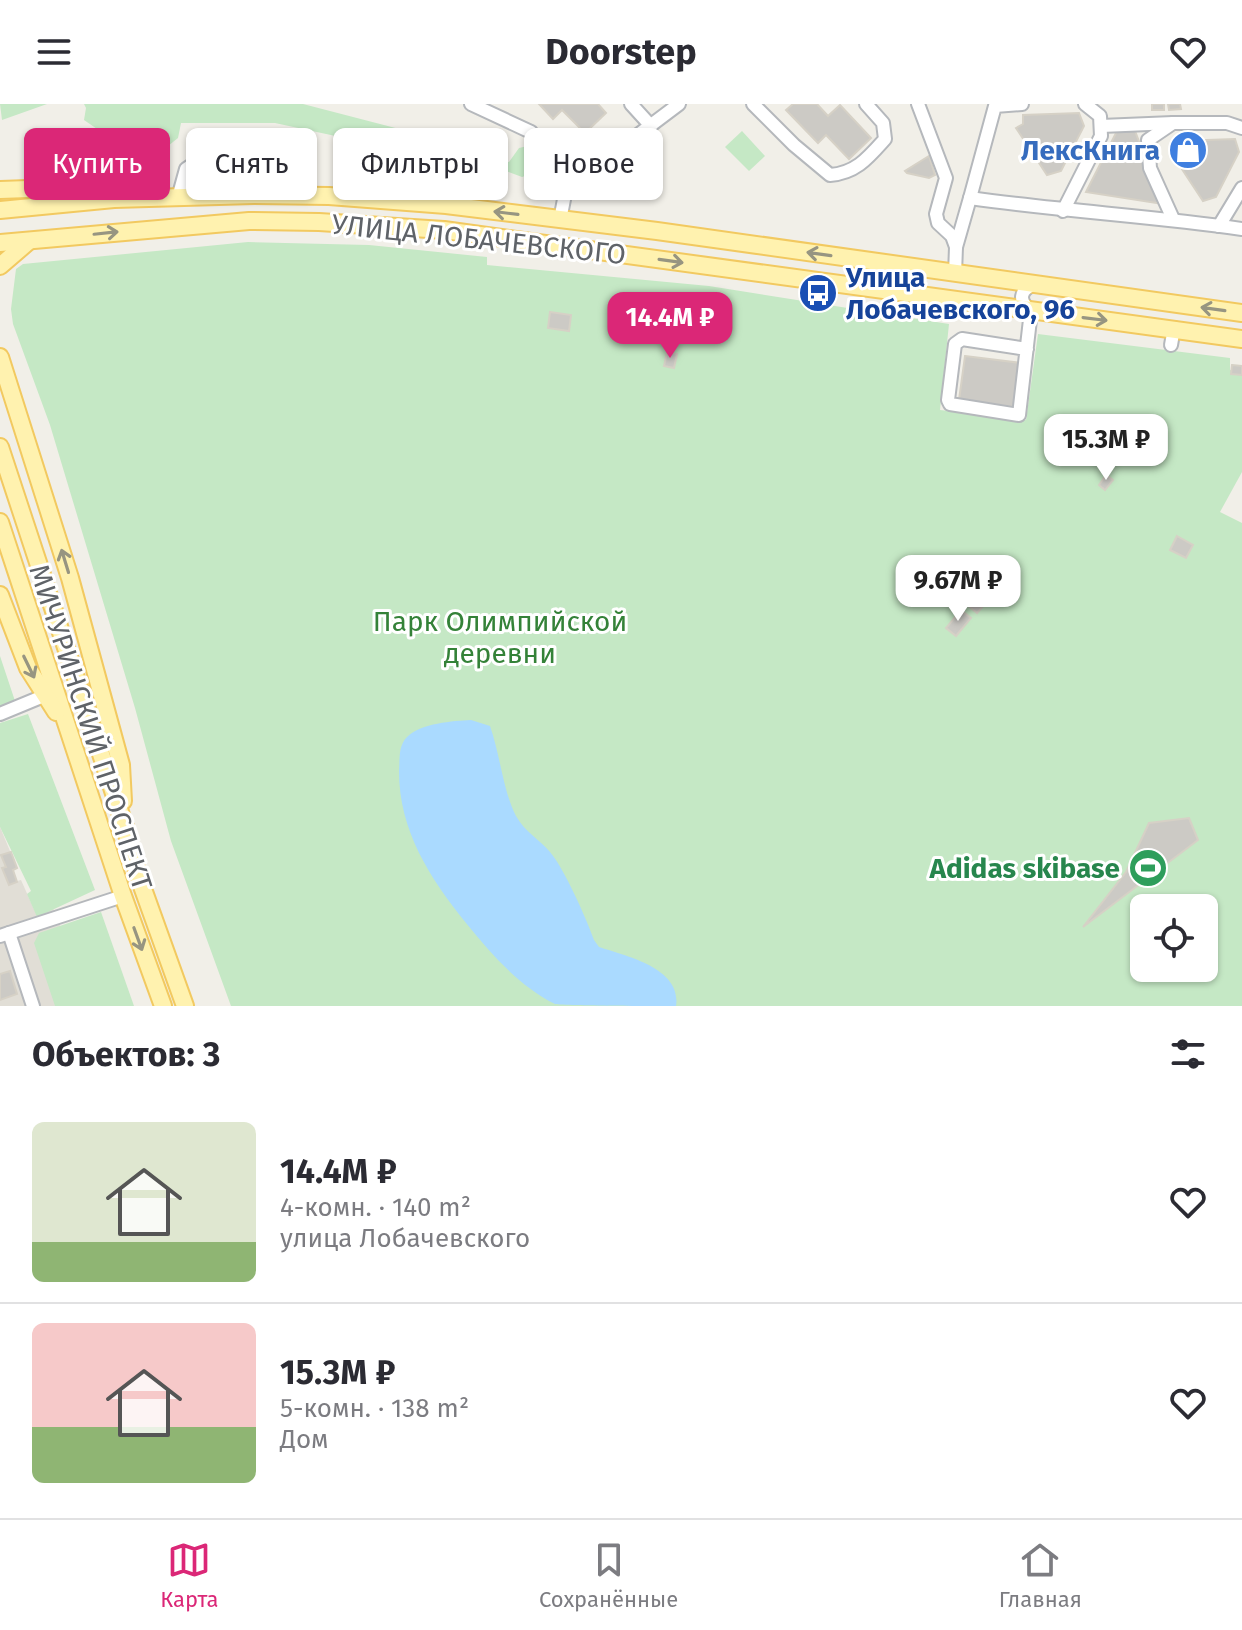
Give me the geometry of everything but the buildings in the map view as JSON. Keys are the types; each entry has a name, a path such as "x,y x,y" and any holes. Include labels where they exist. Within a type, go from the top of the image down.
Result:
{"main road":[{"path":"0,190 24,189"},
{"name":"УЛИЦА ЛОБАЧЕВСКОГО","path":"317,196 432,204 560,220 1242,313"},
{"name":"УЛИЦА ЛОБАЧЕВСКОГО","path":"170,198 186,198"},
{"name":"УЛИЦА ЛОБАЧЕВСКОГО","path":"0,210 104,200"},
{"name":"УЛИЦА ЛОБАЧЕВСКОГО","path":"0,243 249,221 431,229 1031,311 1173,337 1242,339"},
{"path":"0,266 29,241"},
{"path":"0,357 70,578 121,765 125,827"},
{"name":"МИЧУРИНСКИЙ ПРОСПЕКТ","path":"0,447 138,875 185,1006"},
{"name":"МИЧУРИНСКИЙ ПРОСПЕКТ","path":"0,522 123,896 163,1006"},
{"path":"0,595 28,668 69,733"}],"street":[{"path":"631,104 651,126"},
{"path":"648,128 679,104"},
{"path":"753,104 830,175 845,174 860,166 885,139 883,123 866,104"},
{"path":"918,104 946,178 936,214 938,223 952,236 956,247"},
{"path":"955,274 956,247 995,106 1022,104"},
{"path":"1063,211 1101,136 1100,116 1085,104"},
{"path":"478,105 524,128"},
{"path":"1173,123 1148,140 1150,168 1173,219"},
{"path":"1101,126 1227,123 1242,128"},
{"path":"178,198 186,169"},
{"path":"1219,226 1242,188"},
{"path":"970,198 1242,229"},
{"path":"560,220 564,200"},
{"path":"1027,349 962,339 955,344 950,404 1019,415 1027,349 1031,311 1021,301 1021,296 1023,291 1035,284"},
{"path":"0,714 46,695"},
{"path":"33,1006 5,935 123,896"}],"shaded area":[{"path":"0,827 17,868 13,870 17,881 21,880 37,916 53,908 92,1006 0,1006"}],"green space":[{"path":"0,104 47,104 2,120"},
{"path":"84,104 303,104 395,128 333,128 333,135 317,132 317,128 275,123 181,123 178,138 170,144 170,128 96,128 84,120"},
{"path":"742,131 765,156 749,171 725,147"},
{"path":"524,147 524,176 508,172 508,162 519,148"},
{"name":"Парк Олимпийской деревни","path":"248,242 369,245 487,257 487,265 709,286 949,324 940,410 1026,420 1038,334 1230,358 1230,370 1242,372 1242,472 1220,512 1242,523 1242,1006 231,1006 171,841 135,708 50,425 13,324 11,309 16,269 23,264"},
{"path":"0,656 15,701 0,707"},
{"path":"28,714 95,890 37,917 27,894 31,891 0,827 0,723"},
{"path":"101,912 134,1006 55,1006 34,943 39,933"}],"water":[{"path":"471,720 490,726 516,816 556,860 599,947 637,960 661,973 676,993 676,1006 555,1004 529,988 506,968 440,889 419,853 404,814 400,793 401,749 407,737 420,729"}],"place":[{"name":"ЛексКнига","path":"1188,150"},
{"name":"Улица Лобачевского, 96","path":"818,293"},
{"name":"Adidas skibase","path":"1148,868"}]}
